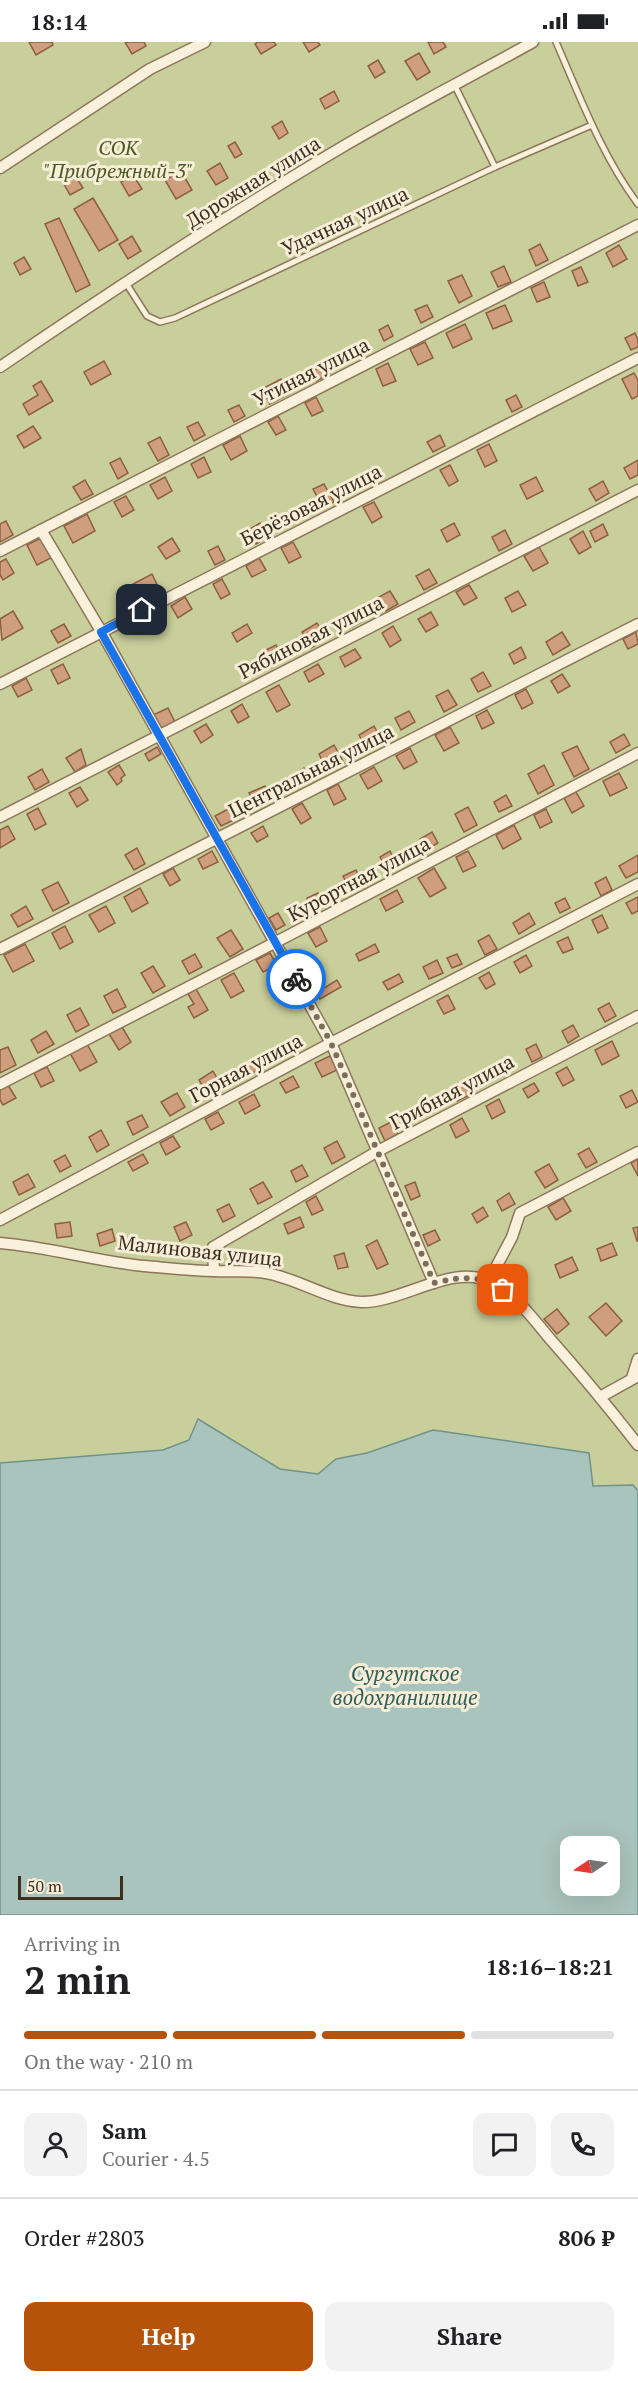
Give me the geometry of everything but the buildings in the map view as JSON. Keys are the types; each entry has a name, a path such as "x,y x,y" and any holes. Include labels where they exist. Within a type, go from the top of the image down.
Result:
{"street":[{"path":"0,168 150,69 205,42"},
{"name":"Дорожная улица","path":"0,367 126,283 351,142 533,42"},
{"name":"Утиная улица","path":"0,552 638,225"},
{"name":"Берёзовая улица","path":"0,684 638,358"},
{"name":"Рябиновая улица","path":"0,817 638,490"},
{"path":"41,530 219,839 331,1043 434,1283"},
{"name":"Центральная улица","path":"0,949 638,624"},
{"name":"Курортная улица","path":"0,1084 638,753"},
{"name":"Горная улица","path":"0,1220 331,1043 638,884"},
{"name":"Грибная улица","path":"214,1271 213,1247 378,1151 638,1016"},
{"path":"492,1282 495,1269 512,1237 520,1213 638,1152"},
{"name":"Малиновая улица","path":"0,1243 33,1245 141,1266 265,1272 284,1277 335,1298 364,1302 379,1302 434,1283 468,1277 492,1282 514,1297 600,1396 638,1445"},
{"path":"600,1396 635,1377 638,1359"}],"lane":[{"path":"556,42 591,124 626,188 638,204"},
{"path":"455,86 495,167"},
{"name":"Удачная улица","path":"126,283 147,316 160,322 175,318 591,124"}],"green space":[{"name":"СОК \"Прибрежный-3\"","path":"0,42 638,42 638,1491 633,1485 593,1486 433,1430 367,1453 336,1459 318,1474 280,1469 252,1452 189,1440 163,1450 0,1463"}],"water":[{"name":"Сургутское водохранилище","path":"198,1419 280,1469 318,1474 336,1459 367,1453 433,1430 589,1453 593,1486 633,1485 638,1491 638,1915 0,1915 0,1463 163,1450 189,1440"}],"way so far":[{"path":"296,979 331,1043 434,1283 468,1277 479,1278 492,1282 503,1290"}],"route":[{"path":"142,610 101,632 296,979"}]}
